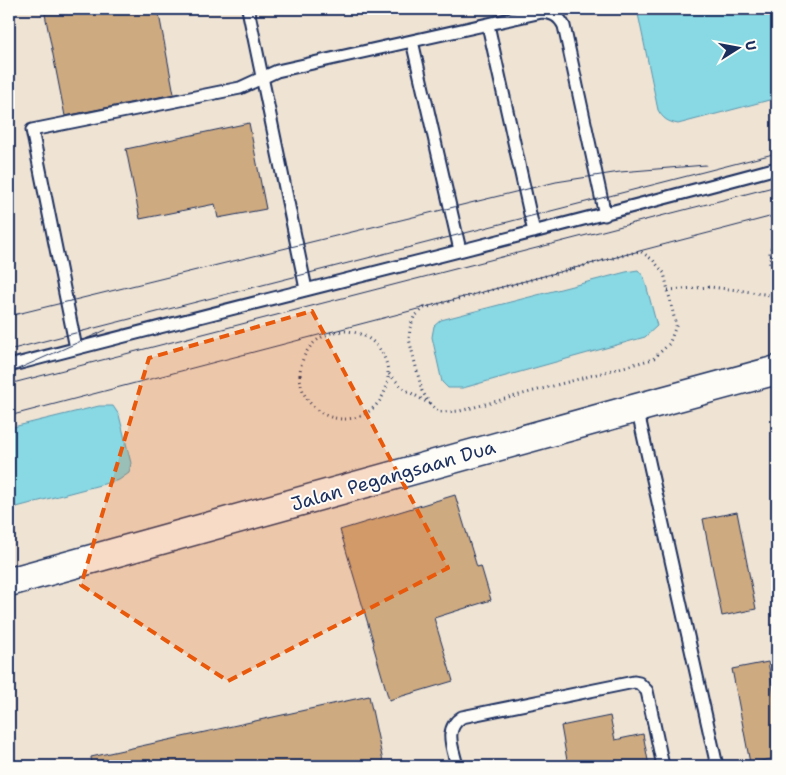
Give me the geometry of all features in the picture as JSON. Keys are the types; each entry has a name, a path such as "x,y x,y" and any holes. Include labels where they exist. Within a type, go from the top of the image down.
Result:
{"main road":[{"name":"Jalan Pegangsaan Dua","path":"9,582 777,370"}],"lane":[{"path":"248,9 306,289"},
{"path":"76,348 32,130 240,88 277,71 542,12 550,13 560,19 566,35 605,214"},
{"path":"488,25 534,232"},
{"path":"412,41 460,250"},
{"path":"9,366 605,214 777,168"},
{"path":"637,408 717,766"},
{"path":"458,766 450,733 456,721 462,718 634,682 639,683 647,691 663,766"}],"path":[{"path":"777,234 770,248 769,268 777,286"},
{"path":"389,374 385,393 374,410 356,419 336,420 318,412 305,397 300,377 303,357 315,342 333,332 353,331 371,339 384,354 389,374 404,389 430,404 439,412 460,411 653,359 669,344 676,326 664,273 653,260 640,251 424,308 414,317 409,338 422,391 430,404"},
{"path":"668,290 710,287 777,296"}],"highlighted area":[{"path":"312,311 448,568 228,681 81,585 149,358"}],"shaded area":[{"path":"9,9 777,9 777,365 9,568"},
{"path":"777,366 777,766 9,766 9,570"}],"water":[{"path":"637,9 777,9 777,98 678,124 666,120 658,110"},
{"path":"638,270 644,277 657,326 645,337 463,388 448,388 442,382 432,337 434,326 441,320"},
{"path":"99,406 113,406 119,415 131,463 129,473 119,480 9,509 9,428"}],"building":[{"path":"44,9 158,9 174,94 65,116"},
{"path":"249,123 266,209 218,218 215,204 140,219 126,149"},
{"path":"455,495 477,567 481,566 491,600 434,618 453,681 389,700 340,530"},
{"path":"737,512 756,609 722,616 703,519"},
{"path":"768,662 777,710 777,758 750,763 732,669"},
{"path":"369,696 384,766 92,766 91,757"},
{"path":"610,716 615,740 643,734 649,766 568,766 561,726"}],"tram line":[{"path":"9,350 777,153"},
{"path":"9,316 556,182 620,172 706,165"},
{"path":"9,384 777,186"},
{"path":"9,416 777,215"},
{"path":"9,373 106,330"}]}
